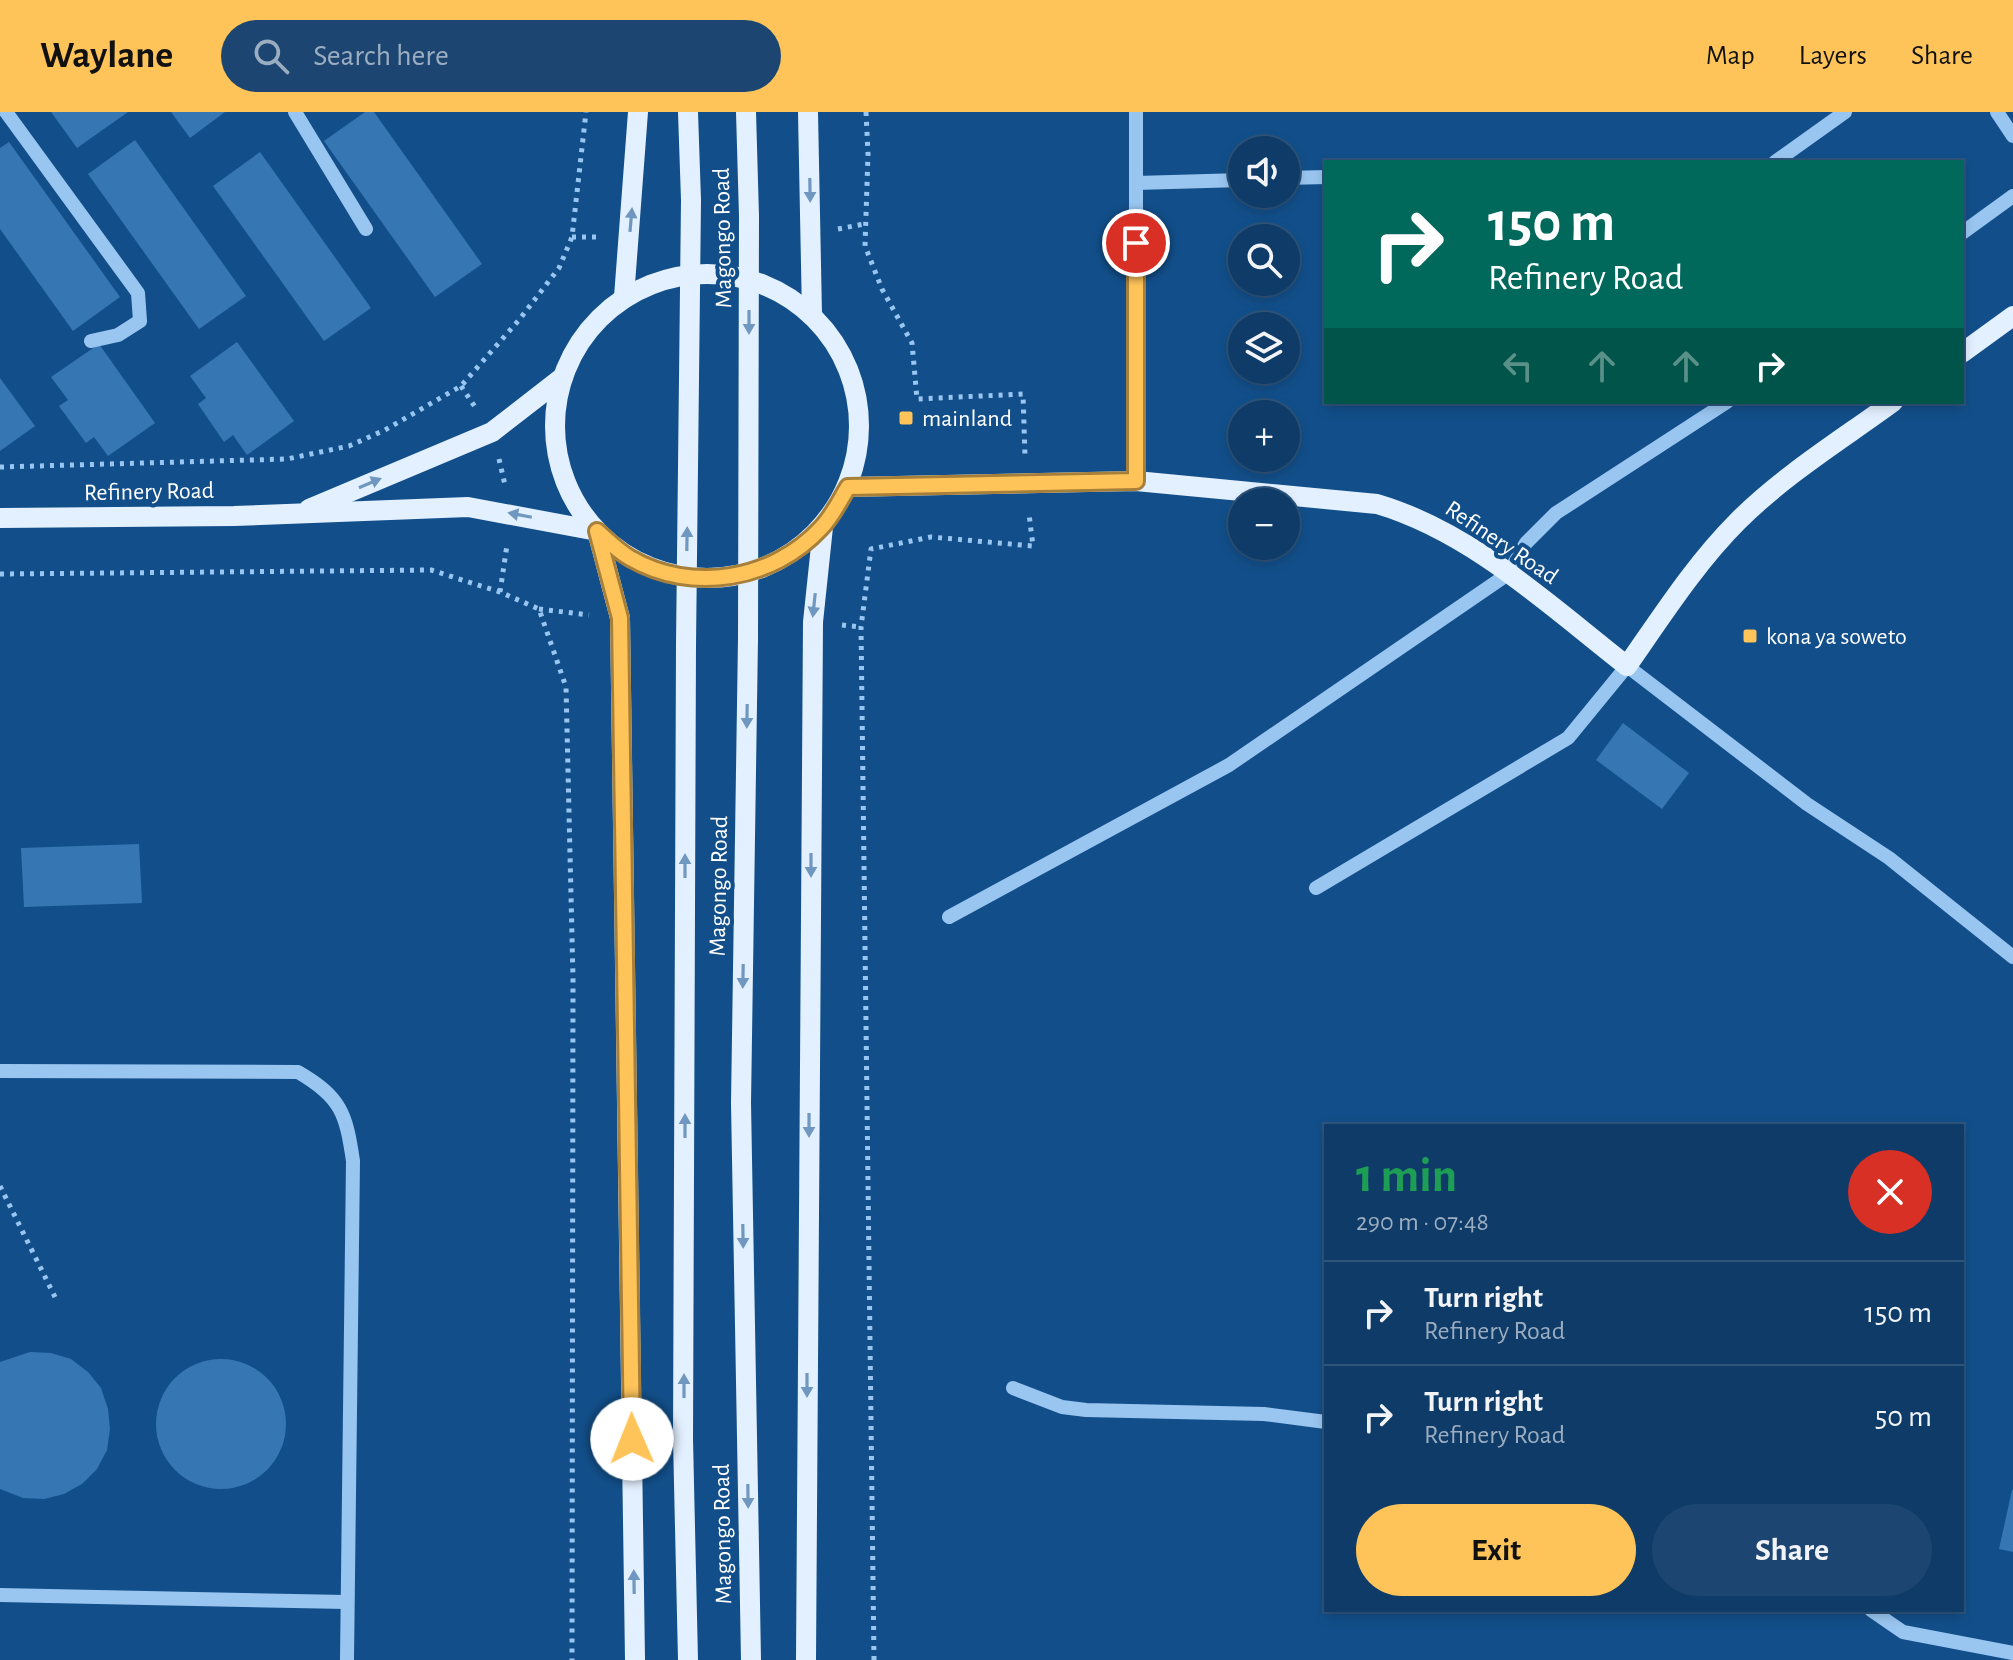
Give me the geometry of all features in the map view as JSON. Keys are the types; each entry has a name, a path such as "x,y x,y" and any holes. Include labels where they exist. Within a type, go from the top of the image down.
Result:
{"main road":[{"path":"624,297 638,112"},
{"name":"Magongo Road","path":"688,112 691,200 683,1439 688,1660"},
{"name":"Magongo Road","path":"746,112 749,216 748,638 741,1103 751,1660"},
{"path":"808,112 812,315"},
{"path":"687,276 741,277 779,291 812,315 841,352 857,396 859,442 848,487 823,527 791,555 753,572 711,579 669,574 630,558 597,531 577,505 563,475 556,442 555,409 563,377 587,332 624,297 661,281 687,276"},
{"path":"1964,352 2013,316"},
{"path":"298,514 492,432 563,377"},
{"path":"1627,666 1697,567 1737,522 1767,494 1890,404"},
{"name":"Refinery Road","path":"848,487 1136,481 1377,504 1411,514 1508,574 1627,666"},
{"name":"Refinery Road","path":"0,518 298,514 468,507 597,531"},
{"path":"806,1660 813,622 823,527"},
{"path":"597,531 620,618 635,1660"}],"street":[{"path":"6,112 138,293 140,321 118,335 91,341"},
{"path":"295,112 366,229"},
{"path":"1136,112 1136,481"},
{"path":"1778,160 1845,112"},
{"path":"1997,112 2013,136"},
{"path":"1300,178 1324,177"},
{"path":"1136,183 1228,180"},
{"path":"1964,232 2013,196"},
{"path":"949,917 1229,765 1508,574 1526,543 1556,513 1724,404"},
{"path":"1316,888 1568,738 1627,666"},
{"name":"Refinery Road","path":"1627,666 1807,804 1889,858 2013,957"},
{"path":"0,1071 298,1072 338,1101 347,1124 353,1161 347,1660"},
{"path":"1013,1388 1062,1407 1086,1410 1264,1414 1324,1422"},
{"path":"0,1595 346,1602"},
{"path":"1874,1612 1903,1632 2013,1653"}],"path":[{"path":"0,467 287,459 349,446 385,430 461,386 519,320 559,268 572,237 586,112"},
{"path":"866,112 865,246 882,289 912,343 917,399 1023,394 1026,484 1033,546 931,537 871,549 861,627 874,1660"},
{"path":"0,574 431,570 500,592 539,609 566,687 573,979 572,1660"},
{"path":"0,1186 56,1299"}],"building":[{"path":"51,112 128,112 77,148"},
{"path":"171,112 225,112 190,138"},
{"path":"365,112 374,112 482,264 435,297 324,141"},
{"path":"135,140 246,296 199,329 88,174"},
{"path":"9,142 120,297 73,331 0,229 0,148"},
{"path":"260,152 371,308 324,341 213,186"},
{"path":"237,342 294,421 247,455 233,435 224,442 198,404 206,398 190,376"},
{"path":"99,344 155,423 108,456 94,437 86,443 59,406 68,400 51,377"},
{"path":"0,378 35,426 0,451"},
{"path":"1623,723 1689,773 1662,809 1596,760"},
{"path":"139,844 142,903 24,907 21,848"},
{"path":"30,1352 51,1353 71,1359 88,1372 101,1388 110,1429 107,1450 97,1469 82,1484 64,1494 44,1499 23,1498 0,1489 0,1362"},
{"path":"221,1359 246,1364 267,1378 281,1399 286,1424 281,1449 267,1470 246,1484 221,1489 196,1484 175,1470 161,1449 156,1424 161,1399 175,1378 196,1364"},
{"path":"2013,1490 2013,1552 1999,1549"}],"place":[{"name":"mainland","path":"906,418"},
{"name":"kona ya soweto","path":"1750,636"}],"route":[{"path":"632,1439 620,618 597,531 630,558 669,574 711,579 753,572 791,555 823,527 848,487 1136,481 1136,243"}]}
